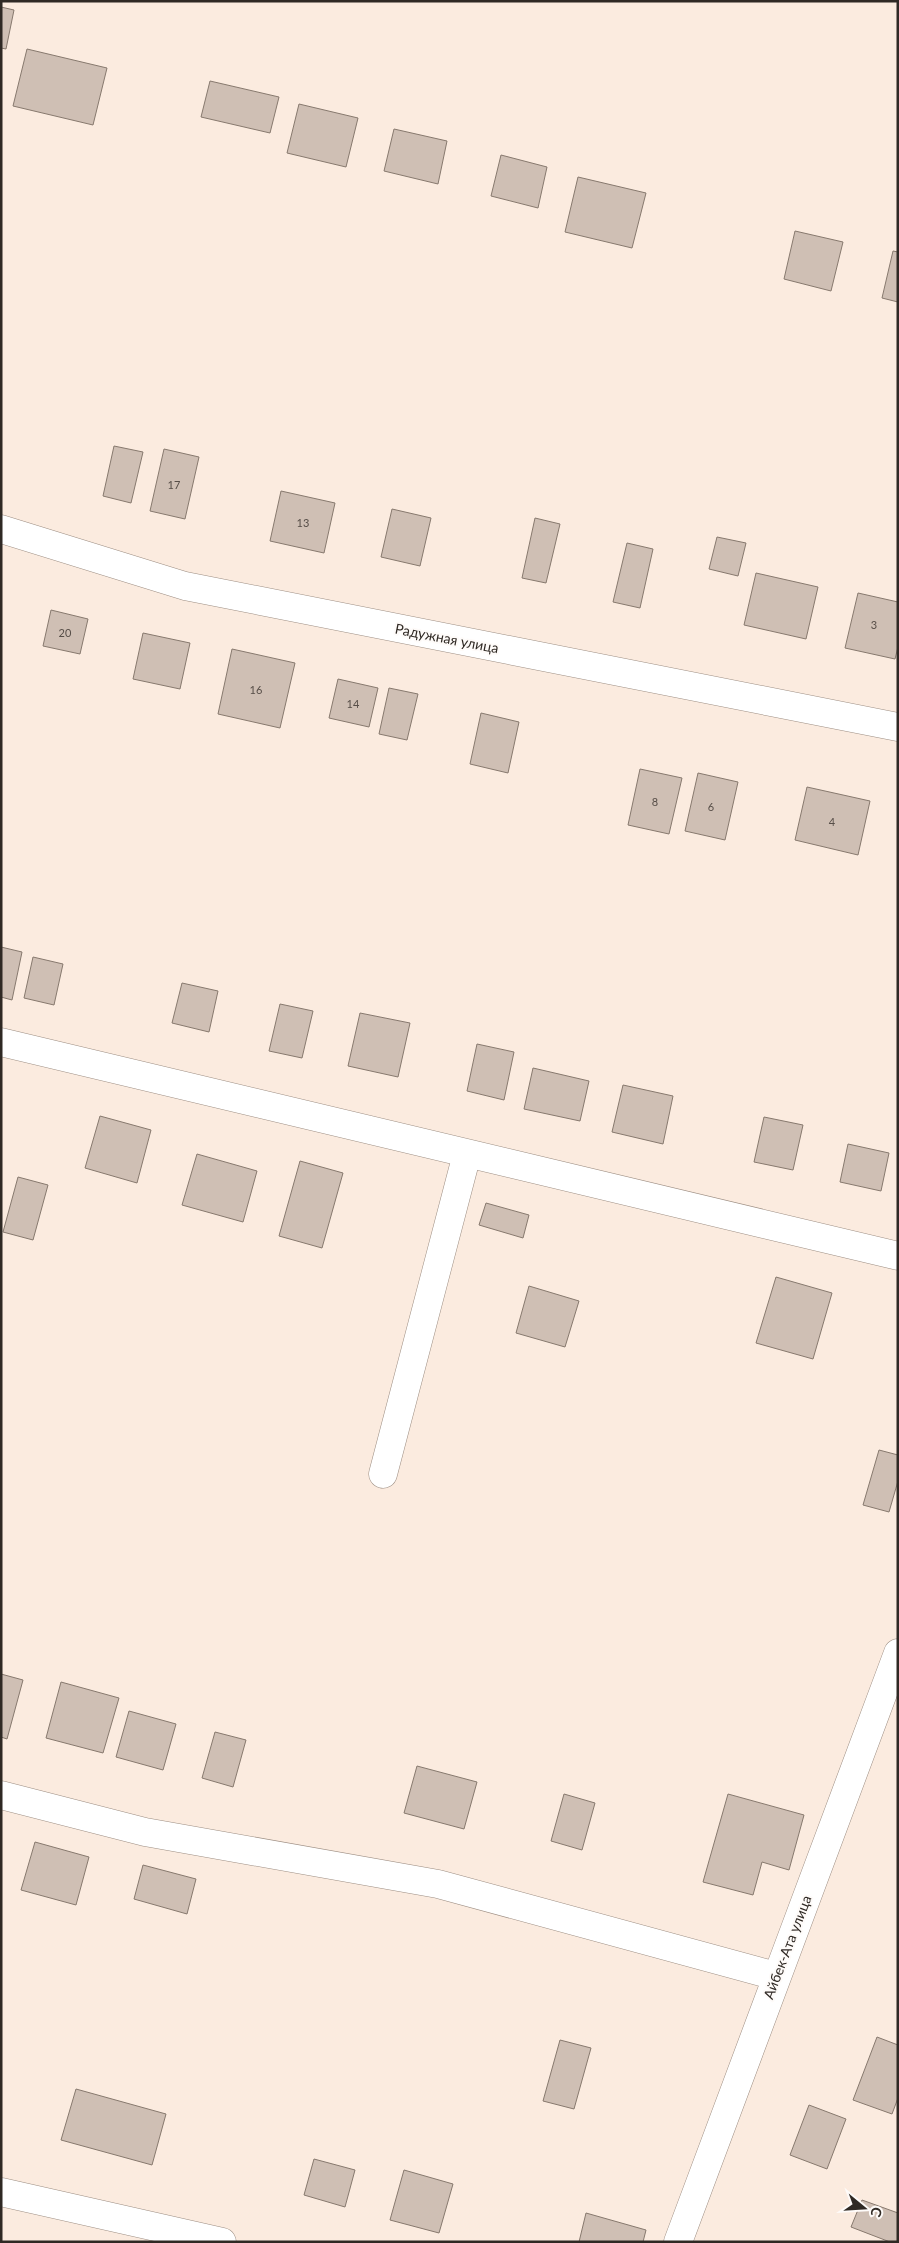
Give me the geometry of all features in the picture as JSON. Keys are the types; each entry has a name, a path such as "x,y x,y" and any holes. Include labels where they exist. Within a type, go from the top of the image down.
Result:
{"street":[{"name":"Радужная улица","path":"1,529 185,586 898,727"},
{"path":"1,1042 898,1256"},
{"path":"383,1474 468,1154"},
{"name":"Айбек-Ата улица","path":"678,2242 898,1652"},
{"path":"1,1795 145,1832 438,1884 776,1976"},
{"path":"1,2192 222,2242"}],"building":[{"path":"1,7 14,10 6,49 1,48"},
{"path":"27,49 107,68 93,125 13,106"},
{"path":"210,81 279,97 270,133 201,117"},
{"path":"299,104 358,118 346,167 287,153"},
{"path":"394,129 447,141 438,184 384,171"},
{"path":"501,155 547,167 538,208 491,196"},
{"path":"578,177 646,193 632,248 565,232"},
{"path":"795,231 843,242 831,291 784,279"},
{"path":"893,251 898,252 898,302 882,298"},
{"path":"114,446 143,452 131,503 103,496"},
{"path":"164,449 199,457 185,519 150,511"},
{"path":"281,491 335,503 324,553 270,541"},
{"path":"392,509 431,518 420,566 381,557"},
{"path":"535,518 560,524 546,583 522,578"},
{"path":"717,537 746,543 738,576 709,569"},
{"path":"627,543 653,549 640,608 613,602"},
{"path":"756,573 818,587 806,639 744,625"},
{"path":"858,593 898,602 898,647 895,659 845,648"},
{"path":"51,610 88,619 80,654 43,646"},
{"path":"143,633 190,643 180,689 133,679"},
{"path":"232,649 295,663 280,728 218,714"},
{"path":"338,679 378,688 369,727 329,718"},
{"path":"389,688 418,694 407,740 379,734"},
{"path":"481,713 519,722 508,773 470,764"},
{"path":"640,769 682,778 669,834 628,825"},
{"path":"698,773 738,782 725,840 685,831"},
{"path":"807,787 870,801 858,855 795,840"},
{"path":"1,947 22,952 12,1000 1,997"},
{"path":"33,957 63,964 54,1005 24,998"},
{"path":"182,983 218,991 209,1032 172,1023"},
{"path":"280,1004 313,1011 302,1058 269,1051"},
{"path":"360,1013 410,1023 398,1077 348,1066"},
{"path":"477,1044 514,1052 504,1100 467,1091"},
{"path":"533,1068 589,1081 580,1121 524,1109"},
{"path":"623,1085 673,1096 663,1144 612,1132"},
{"path":"100,1116 151,1130 137,1183 85,1168"},
{"path":"764,1117 803,1125 793,1170 754,1162"},
{"path":"848,1144 889,1153 881,1191 840,1182"},
{"path":"197,1154 257,1171 243,1222 182,1205"},
{"path":"300,1161 343,1173 322,1248 279,1236"},
{"path":"18,1177 48,1185 33,1240 3,1232"},
{"path":"486,1203 529,1215 523,1238 479,1225"},
{"path":"776,1277 832,1293 813,1359 756,1343"},
{"path":"529,1286 579,1301 565,1347 516,1333"},
{"path":"879,1450 898,1455 898,1481 889,1512 863,1505"},
{"path":"1,1674 23,1680 7,1739 1,1737"},
{"path":"61,1682 119,1698 103,1753 46,1738"},
{"path":"129,1711 176,1724 163,1770 116,1757"},
{"path":"215,1732 246,1740 233,1787 202,1778"},
{"path":"417,1766 477,1782 464,1829 404,1813"},
{"path":"564,1794 595,1803 582,1850 551,1841"},
{"path":"728,1794 804,1815 789,1870 762,1862 753,1895 703,1882"},
{"path":"35,1842 89,1857 76,1905 21,1890"},
{"path":"143,1865 196,1879 187,1914 134,1899"},
{"path":"877,2037 898,2045 898,2098 892,2114 853,2100"},
{"path":"560,2040 591,2048 574,2109 543,2101"},
{"path":"76,2089 166,2114 152,2165 61,2140"},
{"path":"809,2105 846,2119 827,2169 790,2155"},
{"path":"314,2159 355,2170 345,2207 304,2195"},
{"path":"404,2170 453,2184 439,2233 390,2220"},
{"path":"862,2200 898,2213 898,2242 890,2242 851,2227"},
{"path":"586,2213 646,2230 643,2242 579,2242"}]}
